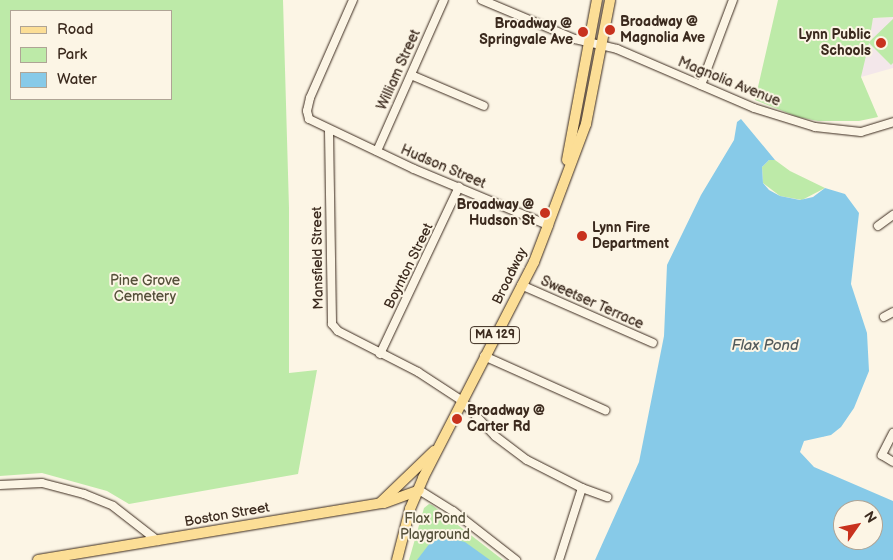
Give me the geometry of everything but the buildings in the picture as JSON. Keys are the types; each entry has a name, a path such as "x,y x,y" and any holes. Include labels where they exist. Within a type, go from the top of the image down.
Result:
{"main road":[{"name":"Broadway","path":"565,178 572,120 597,0"},
{"name":"Broadway","path":"397,560 410,509 461,400 521,285 548,225 586,124 610,0"},
{"name":"MA 129","path":"379,504 441,443"},
{"name":"Boston Street","path":"38,560 379,504 419,490"}],"street":[{"name":"Hudson Street","path":"353,0 308,106 309,119 329,131 548,225"},
{"name":"William Street","path":"376,151 444,0"},
{"name":"Magnolia Avenue","path":"482,0 588,42 601,45 754,108 815,126 861,132 893,122"},
{"path":"700,85 733,0"},
{"path":"410,75 484,106"},
{"name":"Mansfield Street","path":"329,131 332,324 338,331 418,372 461,400 495,436 527,460 582,488 606,496"},
{"name":"Boynton Street","path":"380,354 459,187"},
{"path":"878,226 893,216"},
{"name":"Sweetser Terrace","path":"521,285 653,343"},
{"path":"884,317 893,312"},
{"path":"484,356 606,410"},
{"path":"893,433 882,455 893,462"},
{"path":"0,485 42,483 84,494 113,506 158,541"},
{"path":"559,560 582,488"},
{"path":"419,490 453,511 516,560"}],"shaded area":[{"name":"Lynn Public Schools","path":"893,17 893,68 861,77 873,18"}],"green space":[{"name":"Pine Grove Cemetery","path":"0,0 283,0 289,208 289,373 317,370 298,474 129,504 107,491 42,473 0,476"},
{"path":"778,0 893,0 893,17 873,18 869,42 893,19 893,63 891,65 869,43 861,77 878,117 859,121 818,121 798,117 755,100"},
{"path":"769,160 775,160 790,171 825,188 802,200 780,196 763,183 762,167"},
{"name":"Flax Pond Playground","path":"429,504 503,560 409,560 424,508"}],"water":[{"name":"Flax Pond","path":"741,119 775,160 769,160 762,167 763,183 769,190 780,196 800,200 813,197 825,188 845,194 859,213 851,284 867,333 869,371 854,408 841,427 831,435 804,441 800,452 814,467 893,501 893,560 595,560 639,462 664,336 667,265 701,195 734,140 737,122"},
{"path":"444,537 465,542 490,560 417,560 430,543"}],"place":[{"name":"Broadway @ Magnolia Ave","path":"610,30"},
{"name":"Broadway @ Springvale Ave","path":"583,32"},
{"name":"Lynn Public Schools","path":"881,43"},
{"name":"Broadway @ Hudson St","path":"545,213"},
{"name":"Lynn Fire Department","path":"582,236"},
{"name":"Broadway @ Carter Rd","path":"457,419"}]}
